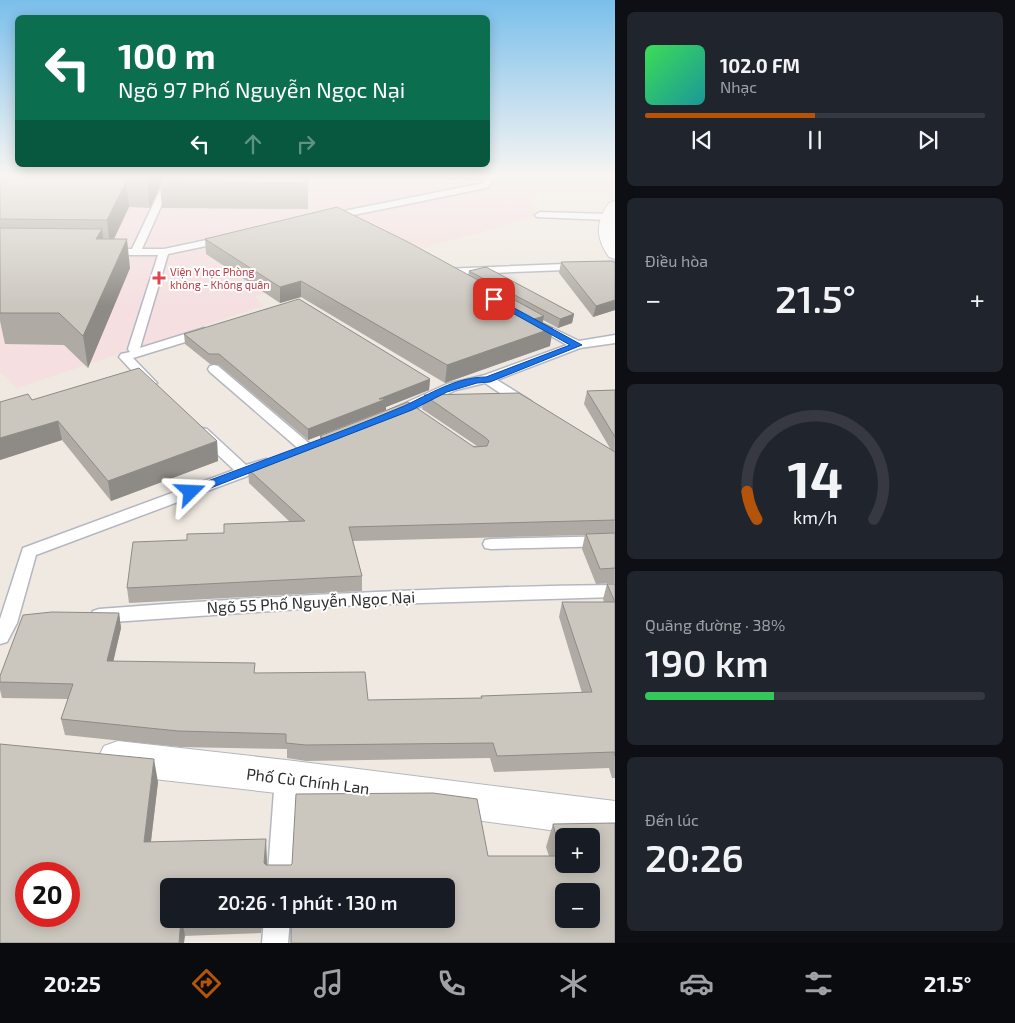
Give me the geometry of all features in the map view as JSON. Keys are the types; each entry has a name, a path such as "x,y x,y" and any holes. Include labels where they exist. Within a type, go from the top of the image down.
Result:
{"street":[{"path":"611,219 607,238 615,253"},
{"name":"Phố Cù Chính Lan","path":"82,754 286,777 615,820"}],"lane":[{"path":"136,252 151,219"},
{"path":"316,220 321,219"},
{"path":"97,252 164,252 231,238"},
{"path":"130,353 164,252"},
{"path":"460,281 440,270 615,265"},
{"path":"527,318 577,345"},
{"path":"130,353 217,328"},
{"path":"382,418 408,408 439,387 476,380 487,380 577,345 615,339"},
{"path":"130,353 161,392"},
{"path":"214,369 305,447"},
{"path":"487,380 536,410"},
{"path":"408,408 424,418"},
{"path":"190,420 245,472"},
{"path":"4,630 29,552 245,472 322,440"},
{"path":"491,544 615,541"},
{"name":"Ngõ 55 Phố Nguyễn Ngọc Nại","path":"87,617 254,604 533,592 615,591"},
{"path":"4,630 28,622"},
{"path":"280,878 286,777"},
{"path":"275,943 276,928"}],"shaded area":[{"name":"Viện Y học Phòng không - Không quân","path":"0,219 527,219 255,296 263,306 17,388 0,372"}],"building":[{"path":"1,219 107,219 107,220"},
{"path":"287,219 361,219 408,242 544,316 534,319 553,328 447,365 301,281 280,287 205,239"},
{"path":"0,228 102,229 96,239 127,239 83,336 59,313 0,313"},
{"path":"561,262 615,262 615,300 596,306"},
{"path":"486,267 574,314 560,319 469,271"},
{"path":"299,299 430,379 379,399 386,399 308,429 219,354 209,354 184,334"},
{"path":"139,368 217,441 108,481 58,421 0,438 0,402 28,394 32,400"},
{"path":"615,390 615,437 587,391"},
{"path":"519,393 615,452 615,520 349,527 362,576 127,588 133,542 187,540 187,534 224,533 224,524 305,521 248,469 324,439 320,436 408,402 474,447 487,446 489,441 486,438 424,395"},
{"path":"615,533 615,568 600,569 586,534"},
{"path":"607,584 615,584 615,602"},
{"path":"562,602 615,602 615,756 614,752 497,756 493,743 306,745 286,743 286,734 178,731 61,719 73,684 0,682 0,676 23,615 52,612 119,613 107,661 255,663 254,673 365,672 368,700 482,698 481,696 592,692"},
{"path":"0,744 154,759 144,842 266,839 264,863 266,865 292,864 296,794 433,793 477,799 488,856 555,856 555,873 600,873 600,828 555,828 555,832 553,824 615,823 615,943 291,943 291,928 455,928 455,878 160,878 160,928 180,928 179,943 0,943"}],"place":[{"name":"Viện Y học Phòng không - Không quân","path":"159,278"}],"route":[{"path":"191,492 408,408 443,390 476,380 487,380 577,345 494,299"}]}
